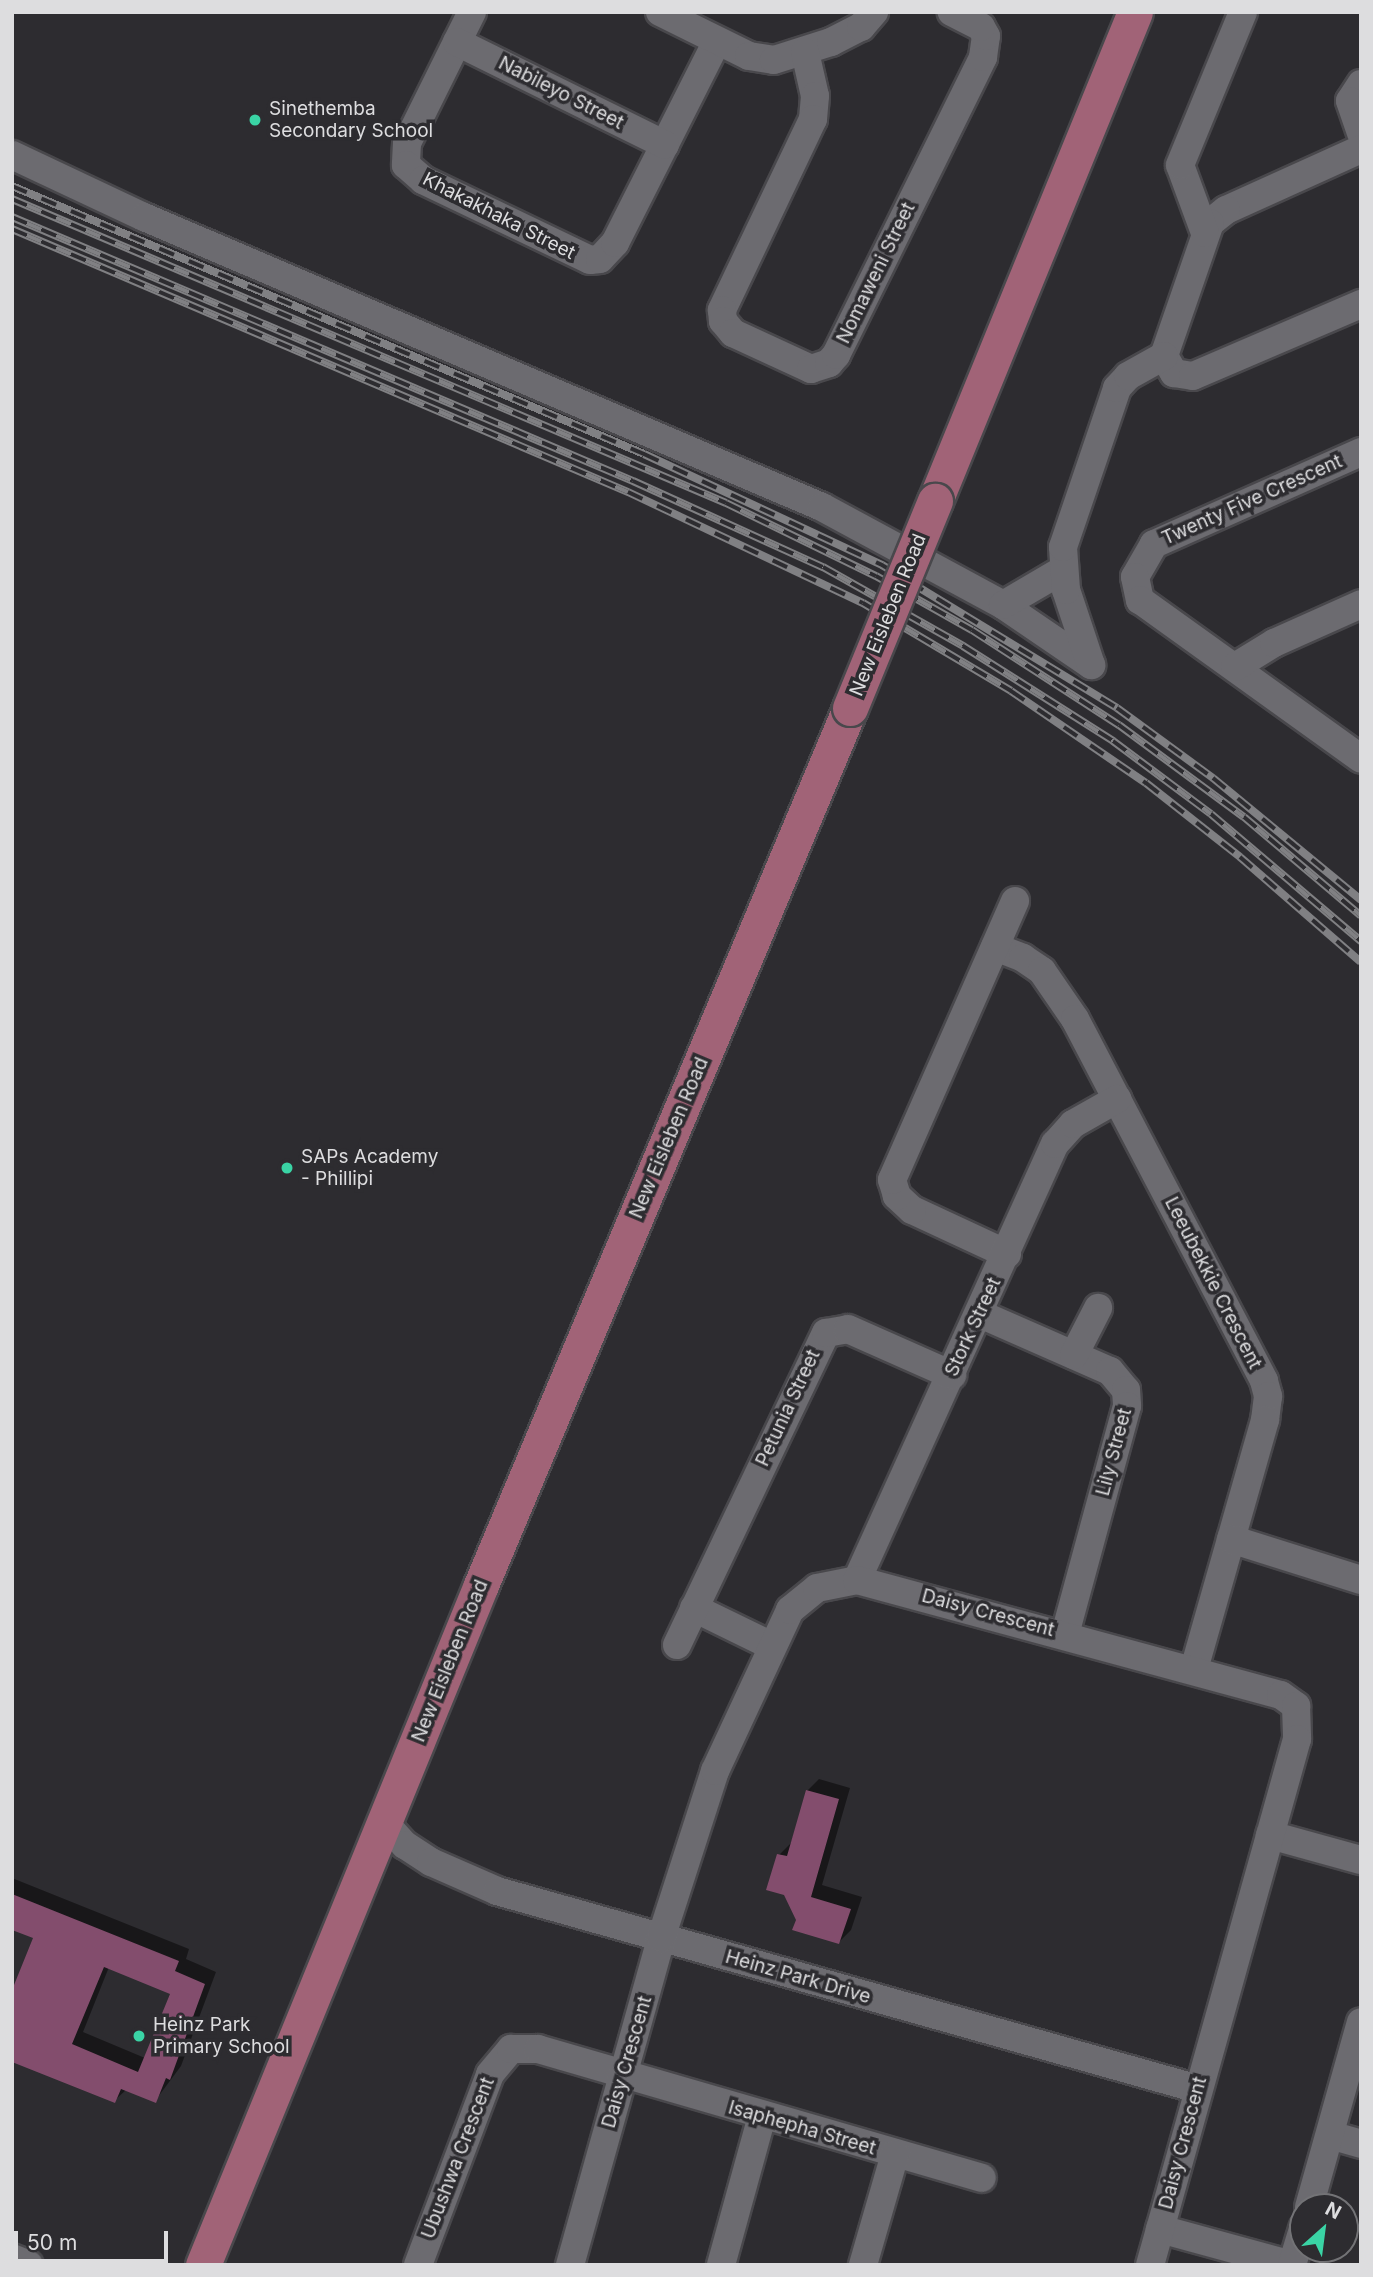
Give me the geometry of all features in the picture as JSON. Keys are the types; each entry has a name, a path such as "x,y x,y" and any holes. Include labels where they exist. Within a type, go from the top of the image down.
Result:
{"main road":[{"name":"New Eisleben Road","path":"203,2265 388,1837 1135,12"}],"street":[{"name":"Khakakhaka Street","path":"472,12 407,143 406,165 423,180 580,258 600,259 615,243 717,41"},
{"path":"660,12 717,41 762,59 805,52 861,27 874,12"},
{"name":"Nomaweni Street","path":"805,52 815,96 813,119 722,310 723,321 733,333 811,369 829,363 836,355 983,57 986,36 981,27 952,12"},
{"path":"1205,233 1180,166 1243,12"},
{"name":"Nabileyo Street","path":"457,41 665,145"},
{"path":"1361,84 1350,100 1361,133"},
{"path":"12,155 144,217 801,497 1003,605 1091,666 1063,570 1067,530 1117,388 1128,376 1164,356 1205,233 1226,210 1361,149"},
{"path":"1164,356 1174,373 1193,376 1361,304"},
{"name":"Twenty Five Crescent","path":"1361,453 1154,544 1145,552 1135,577 1140,600 1361,759"},
{"path":"1003,605 1063,570"},
{"path":"1235,667 1274,643 1361,604"},
{"path":"1007,1254 912,1209 892,1188 893,1172 1015,901"},
{"name":"Leeubekkie Crescent","path":"995,947 1023,958 1042,971 1075,1019 1268,1396 1194,1670"},
{"name":"Stork Street","path":"857,1580 1061,1135 1117,1099"},
{"path":"1074,1355 1098,1308"},
{"name":"Lily Street","path":"979,1314 1110,1371 1120,1380 1128,1399 1065,1634"},
{"name":"Petunia Street","path":"677,1645 826,1333 848,1329 952,1375"},
{"path":"1231,1539 1361,1580"},
{"name":"Daisy Crescent","path":"570,2265 661,1938 705,1797 790,1610 807,1594 857,1580 1194,1670 1281,1695 1296,1706 1297,1739 1150,2265"},
{"path":"694,1608 772,1646"},
{"path":"1270,1835 1361,1860"},
{"name":"Heinz Park Drive","path":"388,1837 469,1881 661,1938 1198,2089"},
{"path":"1313,2193 1361,2022"},
{"name":"Ubushwa Crescent","path":"418,2265 490,2074 501,2055 511,2049 538,2049 623,2077"},
{"name":"Isaphepha Street","path":"623,2077 982,2178"},
{"path":"721,2265 762,2116"},
{"path":"1330,2136 1361,2144"},
{"path":"863,2265 895,2154"},
{"path":"1160,2229 1292,2265"},
{"path":"12,2258 29,2265"}],"building":[{"path":"806,1790 839,1799 811,1897 851,1909 839,1944 792,1930 796,1920 784,1895 766,1890 777,1854 787,1856"},
{"path":"12,1894 179,1961 175,1971 205,1984 170,2080 166,2078 156,2103 121,2089 115,2103 12,2062 12,1990 33,1938 12,1930","holes":["104,1967 170,1994 138,2072 72,2044"]}],"railway":[{"path":"12,186 644,454 882,565 1117,708 1213,778 1361,900"},
{"path":"12,199 726,503 876,576 972,630 1119,725 1244,817 1361,916"},
{"path":"12,217 633,481 823,567 963,646 1113,741 1211,814 1361,941"},
{"path":"12,229 628,492 863,603 1011,691 1146,783 1240,857 1361,962"}],"place":[{"name":"Sinethemba Secondary School","path":"255,120"},
{"name":"SAPs Academy - Phillipi","path":"287,1168"},
{"name":"Heinz Park Primary School","path":"139,2036"}]}
